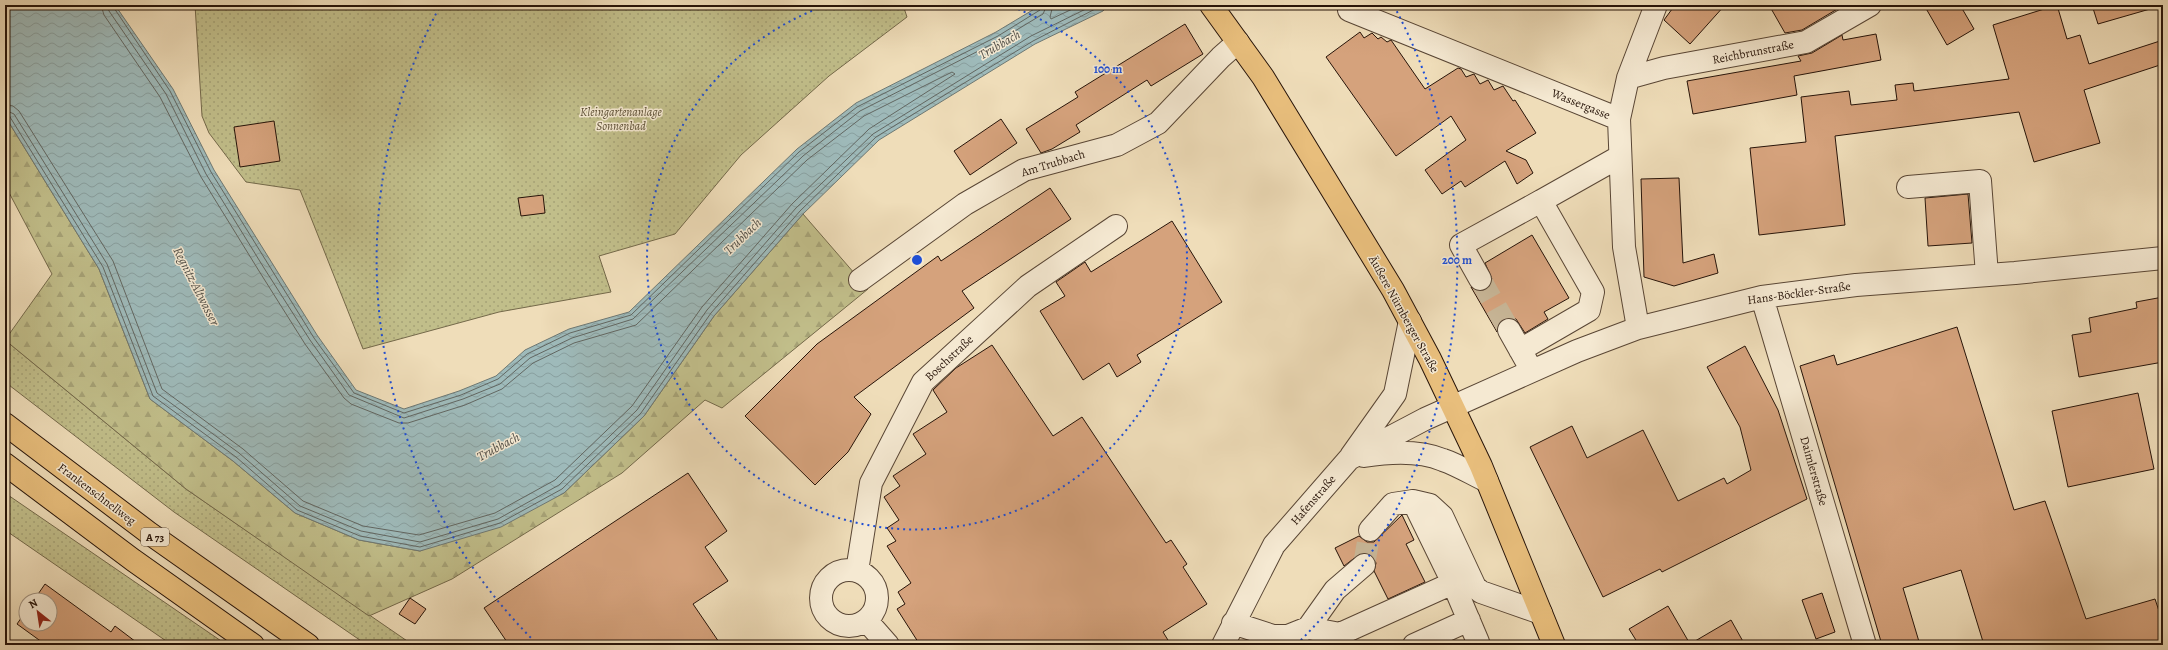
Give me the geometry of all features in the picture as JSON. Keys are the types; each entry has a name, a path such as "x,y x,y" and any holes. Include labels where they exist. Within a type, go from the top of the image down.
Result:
{"main road":[{"name":"Äußere Nürnberger Straße","path":"1211,5 1263,78 1335,193 1410,321 1453,407 1487,481 1554,645"},
{"name":"Frankenschnellweg","path":"5,424 149,533 308,645"},
{"name":"A 73","path":"5,464 133,560 253,645"}],"street":[{"path":"1618,119 1628,78 1656,5"},
{"name":"Reichbrunstraße","path":"1628,78 1664,68 1806,42 1870,5"},
{"name":"Wassergasse","path":"1349,10 1618,119 1624,247 1638,328"},
{"name":"Am Trubbach","path":"860,280 965,204 1024,170 1117,145 1158,123 1221,57 1238,42"},
{"path":"1480,279 1461,245 1619,157"},
{"path":"1908,187 1980,181 1987,275"},
{"path":"1520,350 1589,310 1593,292 1541,201"},
{"name":"Boschstraße","path":"857,571 871,483 923,382 1028,286 1116,226"},
{"name":"Hans-Böckler-Straße","path":"1453,407 1638,328 1762,297 1856,285 1987,275 2163,258"},
{"name":"Daimlerstraße","path":"1762,297 1865,645"},
{"path":"1349,459 1395,394 1410,321"},
{"path":"1509,330 1532,372"},
{"name":"Hafenstraße","path":"1223,645 1274,545 1349,459 1420,421 1453,407"},
{"path":"1349,459 1383,453 1417,454 1442,459 1487,481"},
{"path":"1413,500 1453,582 1478,642 1477,645"},
{"path":"1370,530 1393,504 1413,500 1430,505 1442,516 1475,587 1481,592 1541,613"},
{"path":"1233,623 1273,636 1288,636 1308,628 1335,590 1364,565"},
{"path":"845,570 857,571 865,574 876,588 876,606 866,620 854,626 839,625 827,616 821,603 821,593 824,584 830,577 845,570"},
{"path":"1308,628 1343,640 1453,582"},
{"path":"866,620 888,645"},
{"path":"1414,645 1469,620"}],"green space":[{"name":"Kleingartenanlage Sonnenbad","path":"195,5 903,5 907,17 829,76 741,155 675,234 599,256 611,292 499,312 363,349 300,190 246,182 209,133 202,116"},
{"path":"5,116 99,269 150,399 233,461 295,513 359,540 420,551 564,493 644,416 714,316 803,214 868,289 722,408 705,400 622,473 452,579 369,616 186,489 5,340 52,274 5,185"},
{"path":"5,340 186,489 413,645 367,645 174,512 5,382"},
{"path":"5,493 227,645 172,645 5,530"}],"water":[{"path":"5,5 115,5 173,89 214,170 317,335 356,390 404,409 459,391 496,376 525,350 569,329 629,312 797,149 856,103 996,32 1041,5 1109,5 1103,11 1035,44 879,140 803,214 714,316 644,416 564,493 501,527 420,551 359,540 295,513 233,461 150,399 99,269 5,116"}],"building":[{"path":"1675,5 1725,5 1690,44 1664,20"},
{"path":"1769,5 1839,5 1839,8 1802,30 1785,33"},
{"path":"1924,5 1960,5 1974,29 1947,45"},
{"path":"2057,5 2067,39 2080,35 2089,64 2163,40 2163,64 2084,90 2100,143 2034,162 2019,112 1835,136 1845,225 1759,235 1750,148 1806,142 1801,97 1849,91 1851,105 1897,100 1895,85 1913,83 1914,91 2009,79 1993,25"},
{"path":"2092,5 2149,5 2150,9 2098,24"},
{"path":"1185,24 1203,54 1151,86 1147,80 1076,125 1080,132 1052,149 1041,153 1026,129 1078,97 1075,92"},
{"path":"1360,32 1364,38 1372,33 1378,39 1381,37 1387,42 1391,40 1425,89 1458,68 1461,69 1466,77 1474,74 1480,84 1488,80 1494,90 1503,86 1513,101 1515,100 1536,133 1506,151 1526,160 1533,173 1517,184 1505,161 1465,187 1461,181 1442,194 1425,170 1466,140 1451,116 1396,156 1326,57"},
{"path":"1876,34 1881,60 1794,76 1797,95 1693,114 1687,81 1801,61 1798,56 1812,53 1842,35 1843,40"},
{"path":"1001,119 1017,143 970,175 954,151"},
{"path":"274,121 280,161 240,167 234,127"},
{"path":"1679,178 1683,263 1714,254 1718,273 1674,286 1644,277 1641,179"},
{"path":"1050,188 1071,219 962,291 974,308 854,397 871,414 848,452 815,485 745,416 817,344 938,256 941,261"},
{"path":"1968,194 1972,243 1928,246 1925,198"},
{"path":"543,195 545,213 521,216 518,198"},
{"path":"1172,221 1222,302 1137,355 1141,362 1117,377 1109,363 1083,380 1040,311 1065,296 1056,282 1085,262 1091,272"},
{"path":"1532,235 1569,298 1544,312 1548,319 1525,333 1516,319 1510,318 1503,319 1498,323 1497,332 1471,287 1479,291 1486,290 1491,285 1492,279 1485,263"},
{"path":"2163,297 2163,362 2079,377 2072,335 2091,332 2089,318 2137,308 2136,302"},
{"path":"1957,327 2014,510 2045,501 2086,619 2155,599 2163,623 2163,645 1984,645 1961,570 1903,588 1920,645 1882,645 1800,366 1834,355 1837,365"},
{"path":"992,345 1053,436 1082,417 1166,543 1171,540 1187,564 1183,567 1207,604 1163,632 1171,645 920,645 897,609 905,604 898,592 911,583 887,546 896,541 887,528 899,520 884,497 900,486 893,476 926,454 913,434 947,412 933,390 956,368"},
{"path":"1745,346 1778,410 1807,499 1662,572 1660,569 1603,597 1530,447 1572,426 1587,458 1643,430 1678,501 1724,478 1727,484 1751,470 1740,427 1707,367"},
{"path":"2138,393 2154,469 2068,487 2052,411"},
{"path":"688,473 727,531 705,547 728,581 693,604 721,645 509,645 484,608"},
{"path":"1402,515 1414,540 1406,544 1425,582 1388,599 1374,571 1376,563 1373,557 1368,553 1361,553 1344,566 1335,548 1359,536 1367,542 1374,542"},
{"path":"45,584 56,592 40,592"},
{"path":"58,593 111,632 115,626 140,645 46,645 28,632 58,632"},
{"path":"1822,593 1835,632 1816,639 1802,600"},
{"path":"410,598 426,609 415,624 399,614"},
{"path":"1668,606 1690,644 1731,620 1745,645 1639,645 1629,629"}],"tunnel":[{"path":"1480,279 1509,330"},
{"path":"1364,565 1370,530"}],"water label":[{"name":"Trubbach","path":"999,44"},
{"name":"Trubbach","path":"742,236"},
{"name":"Regnitz-Altwasser","path":"197,286"},
{"name":"Trubbach","path":"498,446"}]}
